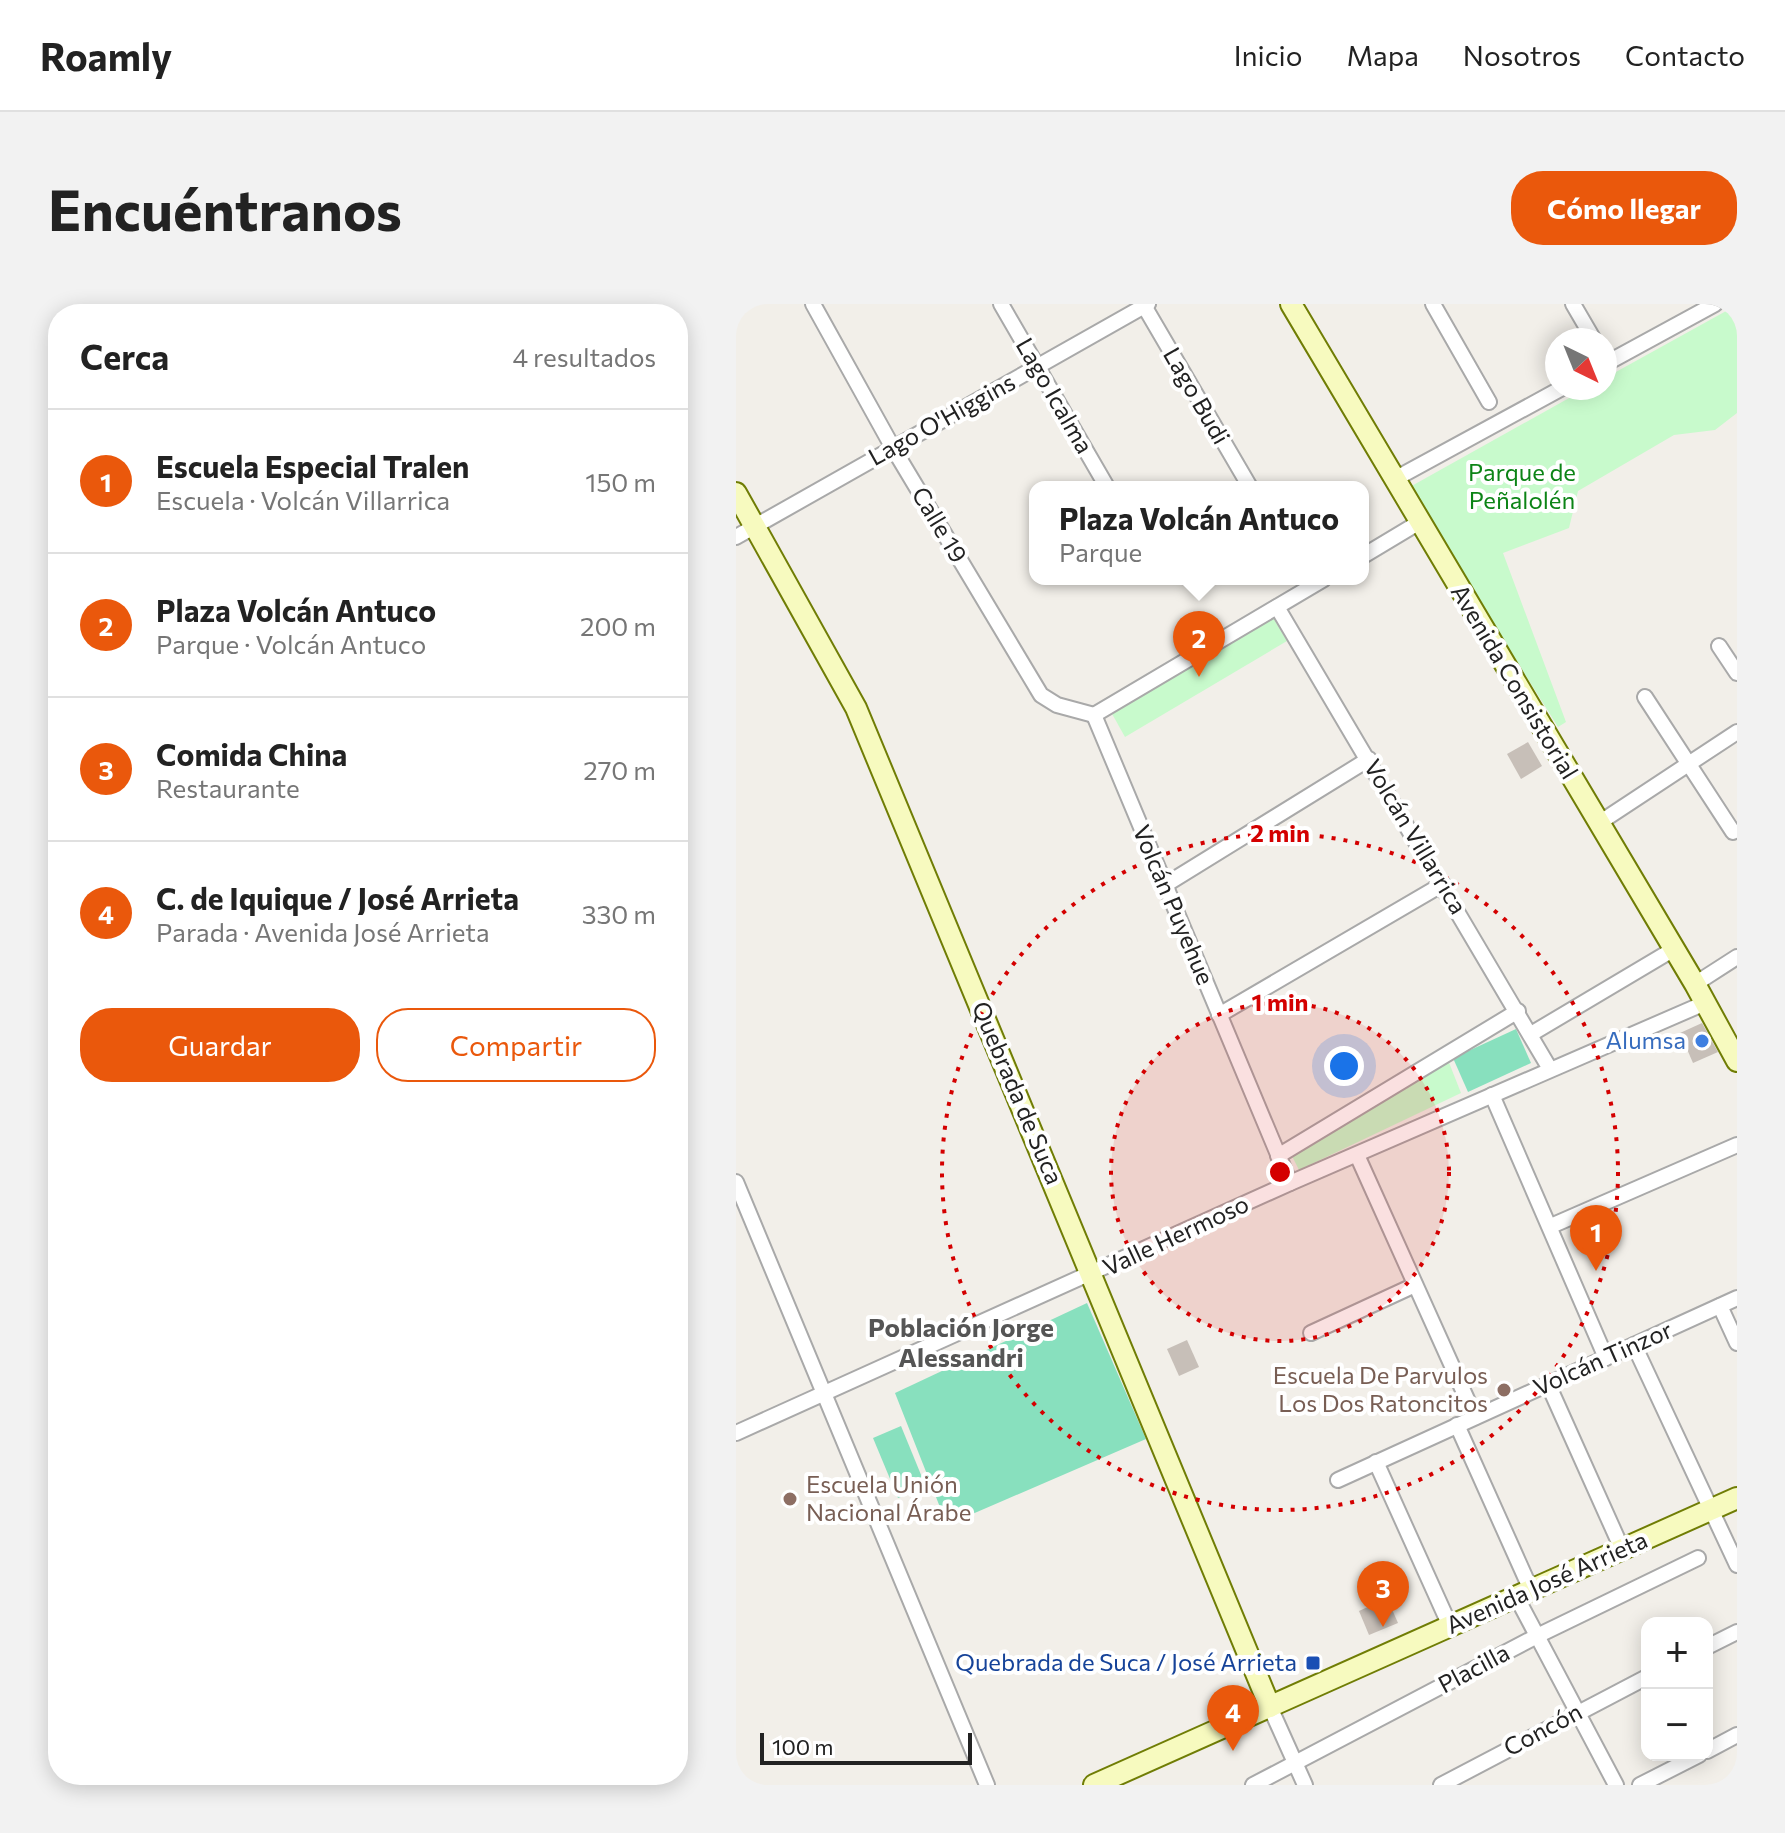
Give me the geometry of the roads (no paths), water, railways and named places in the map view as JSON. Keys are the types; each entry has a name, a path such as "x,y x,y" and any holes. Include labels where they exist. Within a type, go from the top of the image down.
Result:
{"street":[{"name":"Calle 19","path":"813,304 893,448 1041,695 1057,705 1094,715"},
{"name":"Lago Icalma","path":"1001,304 1104,481"},
{"name":"Avenida Consistorial","path":"1291,304 1418,523 1695,984 1737,1061"},
{"path":"1433,304 1489,402"},
{"path":"1573,304 1587,328"},
{"path":"1617,357 1715,304"},
{"name":"Lago O'Higgins","path":"736,537 1145,305"},
{"name":"Lago Budi","path":"1145,305 1247,481"},
{"path":"1393,480 1545,397"},
{"name":"Quebrada de Suca","path":"736,493 856,708 1270,1707"},
{"path":"1369,552 1418,523"},
{"path":"1094,715 1314,585"},
{"name":"Volcán Villarrica","path":"1277,607 1550,1069"},
{"path":"1719,646 1737,673"},
{"path":"1645,697 1733,832"},
{"name":"Volcán Puyehue","path":"1094,715 1290,1183"},
{"path":"1599,823 1737,732"},
{"path":"1165,885 1369,759"},
{"path":"1219,1015 1443,884"},
{"path":"1531,1034 1674,949"},
{"path":"1695,984 1737,957"},
{"name":"Valle Hermoso","path":"736,1433 1290,1183 1705,1003"},
{"path":"1278,1156 1518,1011"},
{"path":"1492,1095 1606,1358"},
{"path":"1551,1226 1737,1145"},
{"path":"1357,1155 1475,1417"},
{"path":"736,1182 987,1785"},
{"path":"1311,1333 1415,1285"},
{"name":"Volcán Tinzor","path":"1338,1480 1737,1298"},
{"path":"1720,1306 1737,1343"},
{"path":"1634,1345 1709,1511 1737,1565"},
{"path":"1548,1384 1622,1549"},
{"path":"1457,1425 1524,1593 1537,1636 1616,1785"},
{"path":"1376,1462 1450,1626"},
{"name":"Avenida José Arrieta","path":"1094,1785 1737,1498"},
{"name":"Placilla","path":"1253,1785 1537,1636 1698,1558"},
{"path":"1713,1644 1737,1632"},
{"name":"Concón","path":"1441,1785 1641,1680"},
{"path":"1270,1707 1305,1785"},
{"path":"1713,1748 1737,1735"},
{"path":"1640,1785 1687,1761"}],"place":[{"name":"Plaza Volcán Antuco","path":"1199,677"},
{"name":"Alumsa","path":"1702,1041"},
{"name":"Escuela Especial Tralen","path":"1596,1271"},
{"name":"Escuela De Parvulos Los Dos Ratoncitos","path":"1504,1390"},
{"name":"Escuela Unión Nacional Árabe","path":"790,1499"},
{"name":"Comida China","path":"1383,1627"},
{"name":"Quebrada de Suca / José Arrieta","path":"1313,1663"},
{"name":"C. de Iquique / José Arrieta","path":"1233,1751"}],"district":[{"name":"Población Jorge Alessandri","path":"961,1343"}],"park label":[{"name":"Parque de Peñalolén","path":"1522,487"}]}
